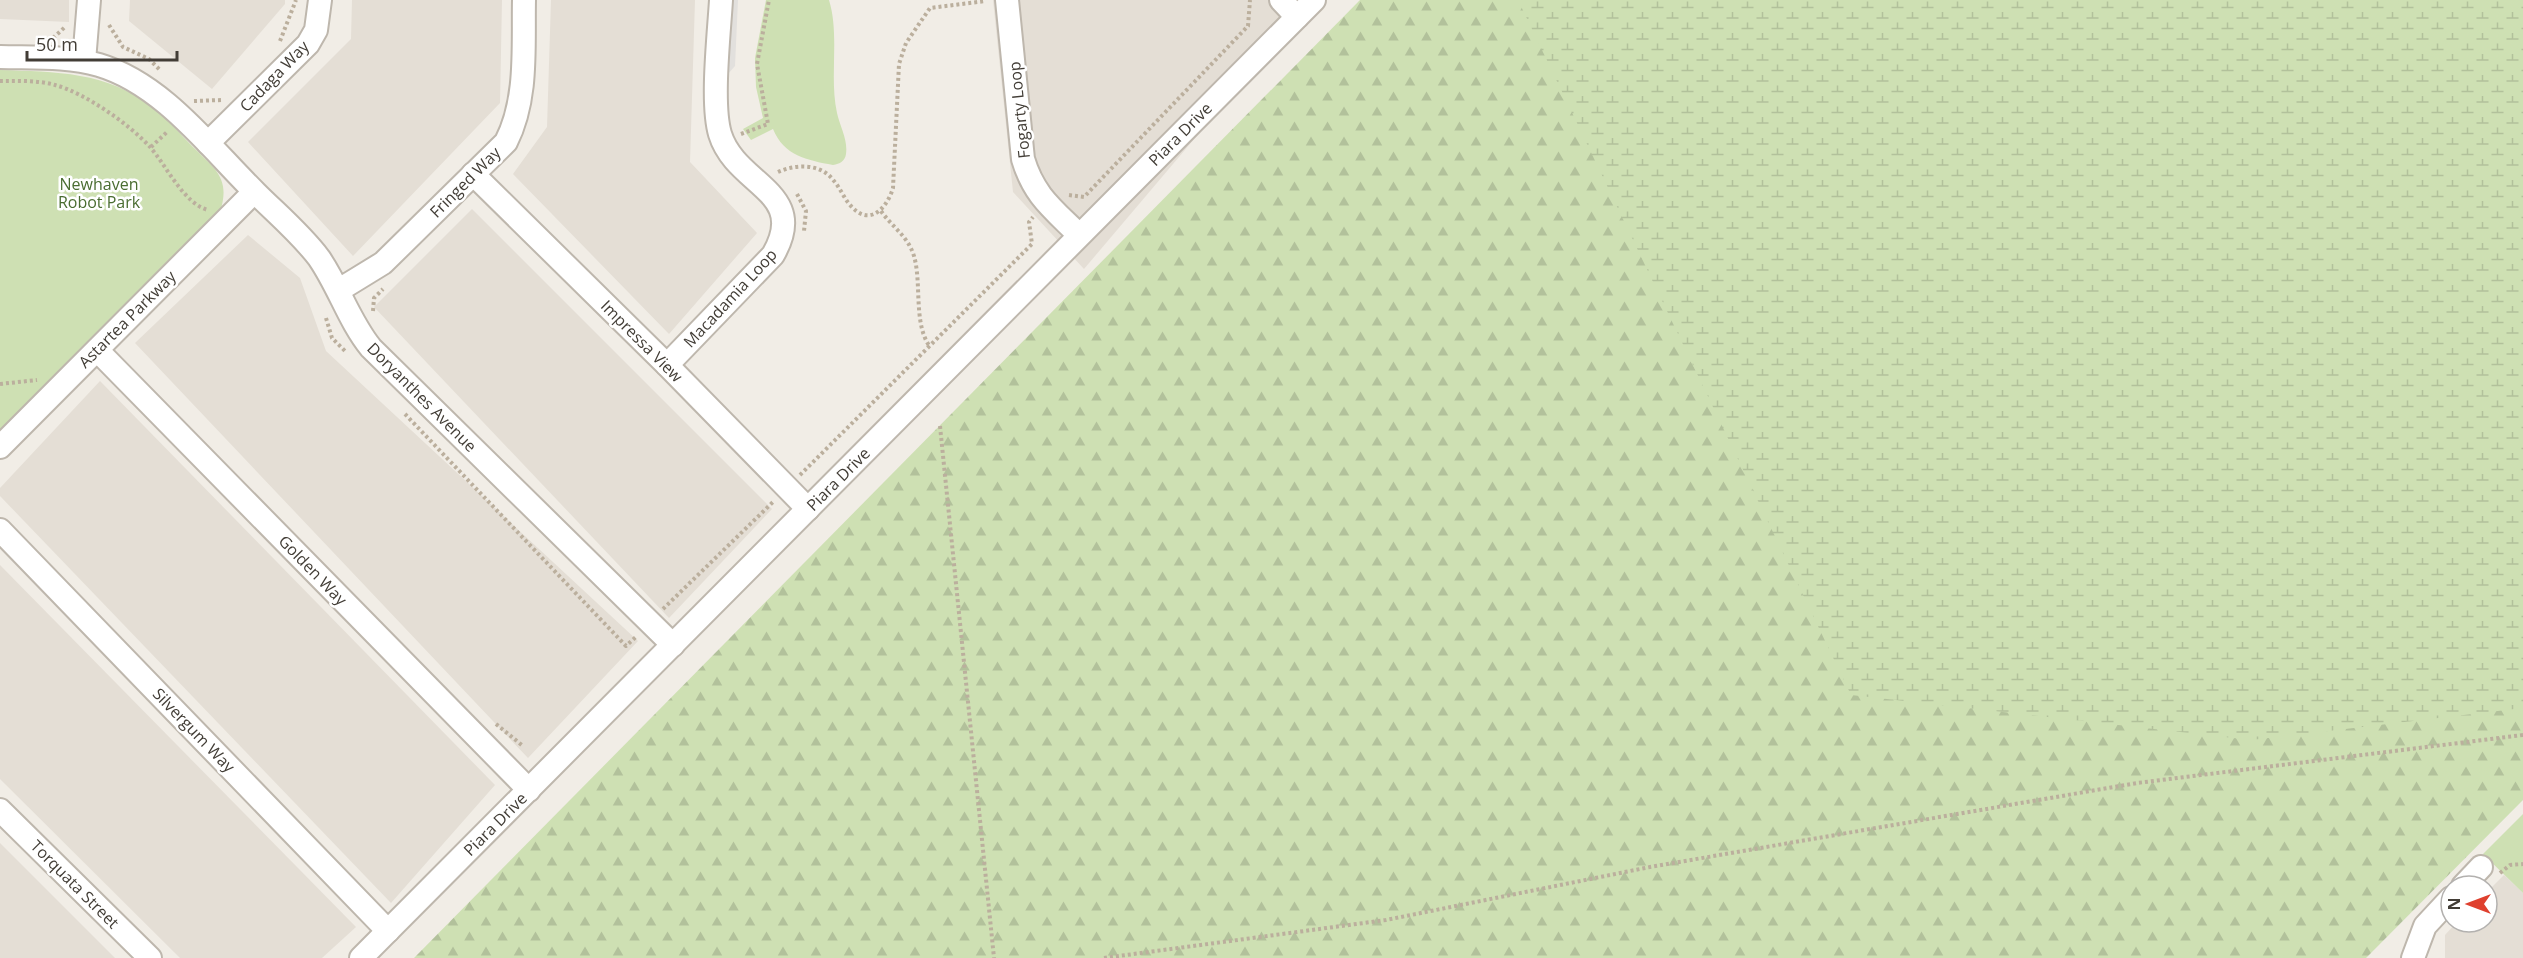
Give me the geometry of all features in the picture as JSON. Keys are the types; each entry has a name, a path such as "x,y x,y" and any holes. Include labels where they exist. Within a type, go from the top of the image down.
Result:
{"street":[{"name":"Cadaga Way","path":"208,143 308,44 316,30 320,0"},
{"name":"Fringed Way","path":"339,290 383,263 506,142 515,124 520,101 524,0"},
{"name":"Macadamia Loop","path":"667,365 773,255 785,233 783,212 774,198 742,168 720,136 716,115 721,0"},
{"name":"Fogarty Loop","path":"1007,0 1023,159 1030,181 1046,203 1079,236"},
{"path":"1281,0 1297,16"},
{"name":"Piara Drive","path":"361,958 1314,0"},
{"path":"84,61 89,10"},
{"name":"Doryanthes Avenue","path":"0,57 84,61 118,72 141,83 208,143 307,243 339,290 358,332 371,348 673,645"},
{"name":"Impressa View","path":"473,174 667,365 792,477 808,509"},
{"name":"Astartea Parkway","path":"0,447 254,192"},
{"name":"Golden Way","path":"97,350 529,790"},
{"name":"Silvergum Way","path":"0,530 388,931"},
{"name":"Torquata Street","path":"0,810 150,958"},
{"path":"2413,958 2425,926 2439,911"}],"path":[{"path":"274,47 281,39 296,0"},
{"path":"741,134 768,124 757,64 769,0"},
{"path":"777,172 796,165 816,169 833,178 853,209 868,214 881,211 889,202 893,188 899,64 906,43 930,8 993,0"},
{"path":"397,405 626,646 792,477 930,347 1032,244 1029,222 1055,193 1084,197 1248,26 1250,0"},
{"path":"49,42 73,19 89,10 108,20 123,47 148,59 165,75"},
{"path":"0,81 49,83 67,89 123,122 151,148 174,180 200,208 216,216"},
{"path":"189,100 221,101 229,93"},
{"path":"151,148 172,127"},
{"path":"738,129 745,140"},
{"path":"769,164 784,179"},
{"path":"791,186 806,211 803,237"},
{"path":"881,211 903,235 913,254 923,332 930,347"},
{"path":"323,308 332,338 347,353"},
{"path":"0,384 37,380 44,373"},
{"path":"940,426 994,958"},
{"path":"1104,958 1386,920 1650,867 2137,783 2523,735"},
{"path":"2488,874 2523,864"}],"shaded area":[{"path":"0,0 69,0 69,22 0,19"},
{"path":"130,0 285,0 285,4 212,89 129,21"},
{"path":"352,0 502,0 500,103 353,256 248,142 351,39"},
{"path":"551,0 695,0 690,162 757,233 669,334 513,174 547,127"},
{"path":"731,0 738,0 735,66 728,74"},
{"path":"993,0 1312,0 1084,269 1013,192"},
{"path":"472,209 772,509 669,618 374,307"},
{"path":"248,235 300,278 326,351 638,641 528,758 135,343"},
{"path":"100,381 495,785 391,903 0,496 0,488"},
{"path":"0,565 356,927 322,958 180,958 0,779"},
{"path":"0,843 115,958 0,958"},
{"path":"2504,875 2523,893 2523,958 2445,958 2446,934 2499,934 2499,880"}],"green space":[{"path":"766,0 829,0 834,28 835,99 846,149 845,159 840,163 833,165 797,155 783,145 773,129 751,140 743,129 763,118 756,87 755,58"},
{"path":"1360,0 2523,0 2523,800 2449,874 2439,874 2439,885 2366,958 414,958"},
{"path":"1518,0 2523,0 2523,708 2251,740 1851,695"},
{"name":"Newhaven Robot Park","path":"0,70 80,76 99,80 136,96 164,117 214,168 224,191 220,212 0,434"},
{"path":"2523,814 2523,893 2483,854"}]}
